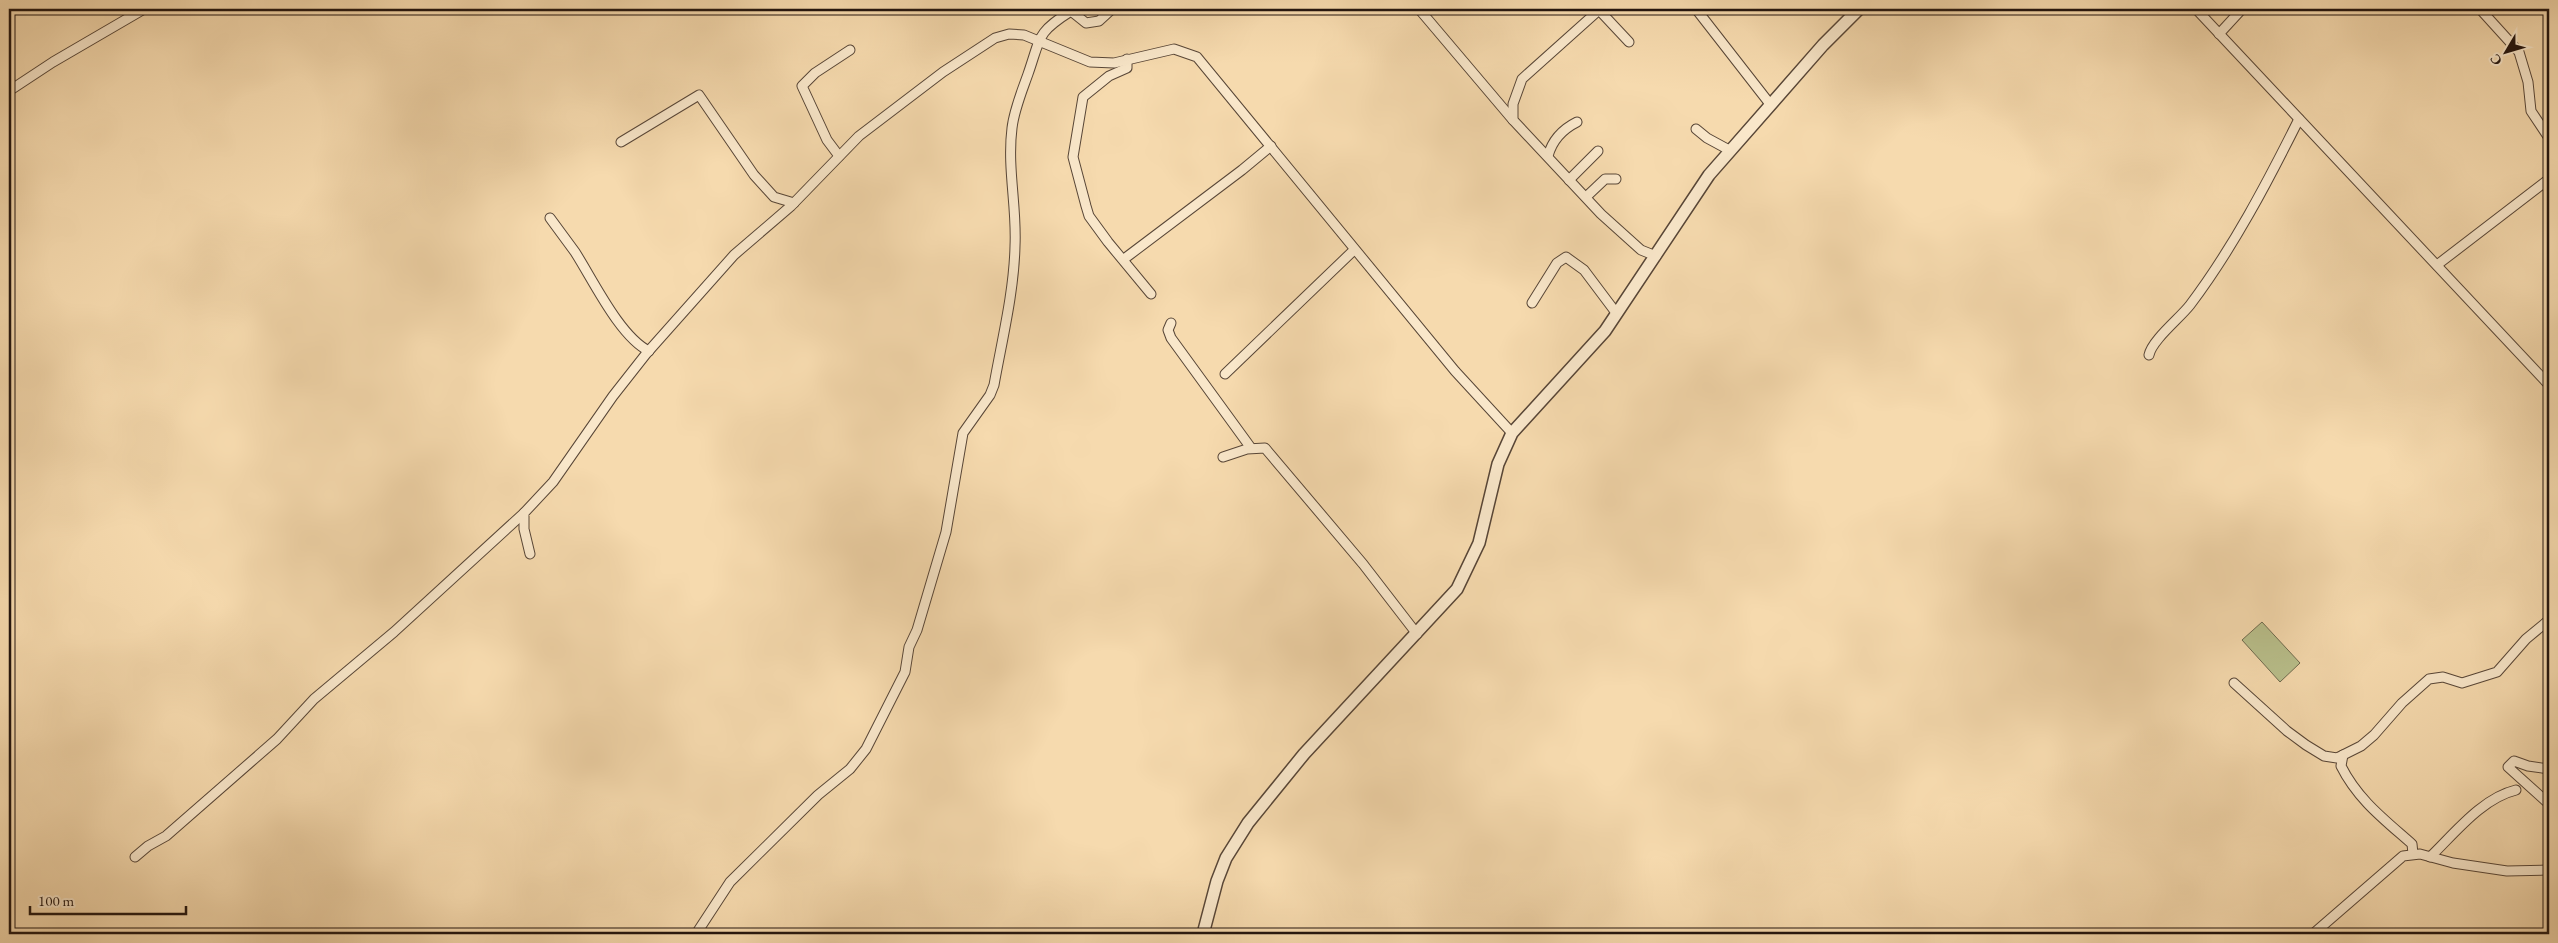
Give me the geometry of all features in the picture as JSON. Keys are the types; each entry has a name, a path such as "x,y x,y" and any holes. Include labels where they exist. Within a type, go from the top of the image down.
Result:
{"street":[{"path":"9,91 53,62 144,9"},
{"path":"696,934 730,882 818,795 850,769 866,749 905,672 909,647 918,630 946,532 963,433 990,395 994,385 1011,289 1016,246 1012,182 1012,127 1038,41 1045,29 1071,11 1086,23 1098,22 1112,9"},
{"path":"1419,9 1513,120 1569,180 1641,250 1656,256"},
{"path":"1513,120 1513,104 1522,79 1599,9 1629,42"},
{"path":"1696,9 1770,104"},
{"path":"1203,934 1223,866 1233,844 1248,823 1304,754 1457,589 1479,543 1498,464 1512,433 1591,348 1617,314 1696,194 1731,151 1770,104 1859,9"},
{"path":"2196,9 2549,385"},
{"path":"2220,34 2242,9"},
{"path":"2480,9 2519,52 2528,82 2531,111 2549,138"},
{"path":"135,856 166,836 277,739 314,699 394,632 524,513 553,482 613,396 649,351 734,255 794,203 839,156 894,108 996,38 1009,34 1024,36 1090,62 1114,63 1174,49 1197,57 1455,371 1512,433"},
{"path":"839,156 827,140 802,86 814,73 850,50"},
{"path":"1127,59 1126,68 1109,76 1083,97 1072,157 1089,216 1151,294"},
{"path":"621,142 699,95 754,175 774,197 794,203"},
{"path":"2149,355 2166,331 2190,306 2227,250 2299,119"},
{"path":"1548,156 1554,142 1567,127 1577,122"},
{"path":"1696,129 1731,151"},
{"path":"1124,259 1271,146"},
{"path":"1569,180 1598,151"},
{"path":"1586,197 1605,180 1616,179"},
{"path":"2437,265 2549,179"},
{"path":"550,218 628,335 641,347 649,351"},
{"path":"1225,374 1354,250"},
{"path":"1532,303 1557,263 1566,258 1584,270 1617,314"},
{"path":"1171,323 1168,330 1171,338 1251,448"},
{"path":"1223,457 1251,448 1265,448 1273,455 1417,634"},
{"path":"524,513 524,529 530,554"},
{"path":"2234,684 2287,731 2306,745 2324,756 2337,758 2361,746 2374,735 2402,703 2429,680 2443,677 2462,683 2497,672 2526,639 2549,620"},
{"path":"2343,756 2341,766 2370,809 2412,844 2413,854"},
{"path":"2549,769 2528,766 2514,761 2508,767 2549,804"},
{"path":"2430,857 2482,808 2501,795 2516,790"},
{"path":"2313,934 2403,856 2413,854 2507,871 2549,870"}],"green space":[{"path":"2262,622 2300,663 2280,682 2242,640"}]}
